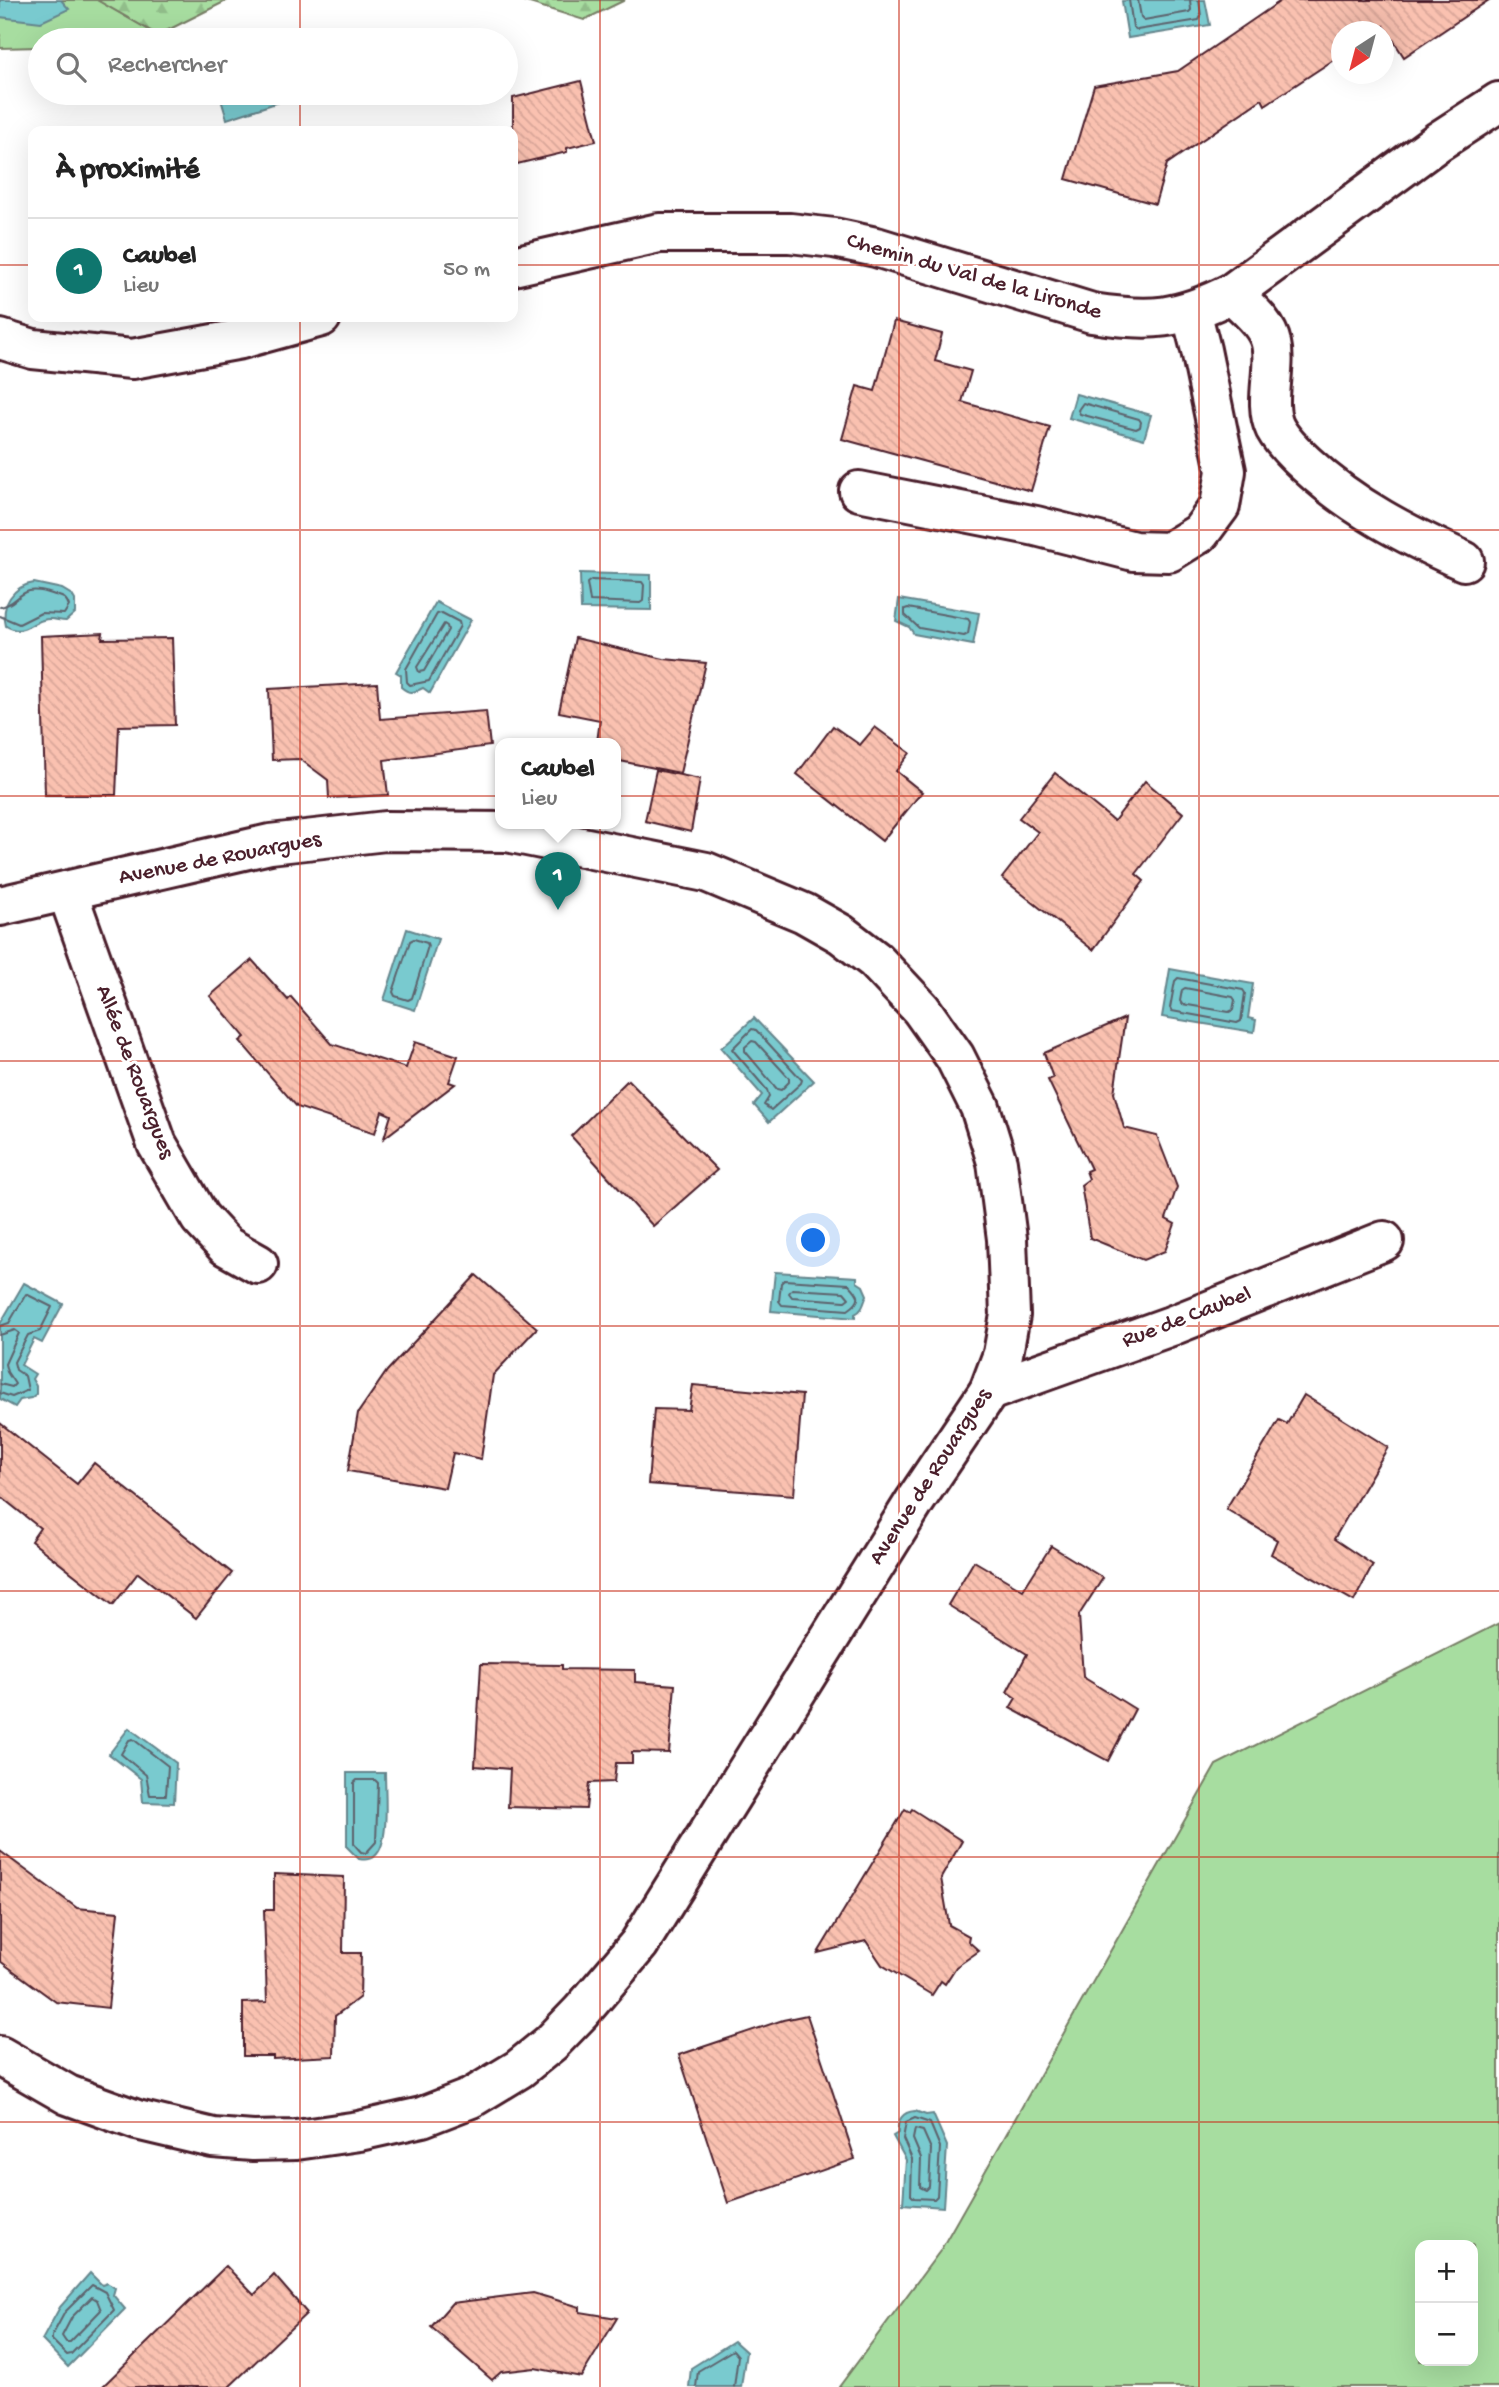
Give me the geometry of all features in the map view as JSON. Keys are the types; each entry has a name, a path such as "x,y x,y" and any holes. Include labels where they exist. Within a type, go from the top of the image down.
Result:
{"street":[{"name":"Chemin du Val de la Lironde","path":"518,265 659,233 790,233 834,238 876,247 1092,313 1146,319 1166,317 1191,311 1232,293 1439,141 1499,102"},
{"path":"1232,293 1261,324 1271,341 1270,395 1274,427 1295,454 1323,480 1375,517 1465,561"},
{"path":"859,491 1035,526 1134,551 1169,552 1200,533 1220,506 1226,471 1202,350 1191,311"},
{"path":"0,339 33,349 132,359 241,339 303,322"},
{"name":"Avenue de Rouargues","path":"0,906 270,844 386,831 507,832 706,872 841,934 875,960 921,1009 955,1057 980,1107 997,1162 1007,1239 1010,1315 1003,1354 989,1391 915,1501 639,1944 582,2012 551,2043 519,2069 471,2098 422,2117 359,2131 296,2140 253,2141 213,2137 137,2120 68,2095 0,2056"},
{"name":"Allée de Rouargues","path":"66,891 157,1144 200,1219 226,1246 258,1264"},
{"name":"Rue de Caubel","path":"989,1391 1171,1326 1384,1241"}],"green space":[{"path":"0,0 97,0 146,28 28,28 28,47 0,48"},
{"path":"97,0 228,0 172,28 146,28"},
{"path":"520,0 625,0 584,20"},
{"path":"1499,1623 1499,2387 839,2387 940,2251 1216,1765"}],"water":[{"path":"0,0 61,0 69,9 41,22 0,17"},
{"path":"1205,0 1210,25 1128,38 1122,1"},
{"path":"223,105 270,105 227,119"},
{"path":"1076,394 1151,415 1144,439 1069,418"},
{"path":"580,573 651,575 651,610 581,609"},
{"path":"34,583 62,589 72,595 75,600 75,613 66,621 46,619 21,630 6,626 5,611 10,598 20,588"},
{"path":"899,599 979,613 973,645 914,634 909,627 896,621"},
{"path":"436,602 471,620 430,693 423,688 409,692 401,687 401,675 396,672"},
{"path":"407,929 438,939 415,1010 384,1000"},
{"path":"1170,969 1253,984 1248,1018 1256,1020 1254,1032 1162,1017"},
{"path":"754,1018 814,1081 769,1122 754,1105 762,1095 721,1048"},
{"path":"775,1272 857,1277 857,1282 863,1286 867,1295 855,1318 771,1311"},
{"path":"24,1283 63,1304 42,1343 34,1339 21,1365 35,1374 32,1379 36,1394 20,1400 15,1407 0,1399 0,1324"},
{"path":"129,1728 176,1763 174,1803 143,1802 141,1779 109,1754"},
{"path":"347,1773 385,1773 386,1817 383,1841 375,1856 366,1860 359,1859 347,1847"},
{"path":"915,2111 926,2115 933,2114 947,2146 943,2207 903,2204 906,2160 893,2136 898,2133 901,2118"},
{"path":"90,2273 102,2285 107,2283 115,2288 113,2295 125,2309 68,2367 42,2340 60,2307"},
{"path":"734,2341 746,2352 741,2387 689,2387 691,2368"}],"building":[{"path":"1282,0 1489,0 1404,57 1394,42 1394,21 1331,21 1331,62 1265,105 1262,99 1167,164 1155,204 1066,179 1094,86 1178,71"},
{"path":"581,81 596,141 567,148 567,152 518,164 518,126 513,126 513,105 518,105 518,97"},
{"path":"894,321 942,334 935,361 971,371 962,402 1050,427 1031,491 842,439 857,386 875,391"},
{"path":"103,633 102,639 172,638 175,725 119,726 116,795 45,795 41,636"},
{"path":"575,638 664,659 706,663 680,773 621,761 621,738 598,738 600,720 559,712"},
{"path":"377,683 380,719 486,711 490,746 384,760 388,795 329,798 328,780 300,759 272,760 269,689"},
{"path":"833,726 860,745 875,727 910,753 896,771 922,792 882,841 797,774"},
{"path":"656,770 700,779 691,832 645,821"},
{"path":"1055,773 1114,821 1145,781 1183,813 1136,874 1144,881 1093,950 1002,878 1038,832 1019,818"},
{"path":"252,960 288,1000 291,997 332,1044 406,1068 415,1042 458,1056 449,1082 455,1084 384,1138 391,1115 382,1111 375,1133 297,1107 240,1041 245,1037 210,996"},
{"path":"1125,1018 1114,1093 1124,1128 1157,1136 1177,1187 1166,1219 1175,1224 1165,1251 1143,1260 1090,1238 1081,1185 1089,1179 1086,1171 1091,1169 1048,1080 1053,1078 1044,1053"},
{"path":"628,1080 717,1170 653,1226 571,1136"},
{"path":"476,1275 537,1328 493,1375 481,1459 453,1453 445,1488 348,1471 358,1413 387,1371"},
{"path":"693,1385 802,1395 794,1495 648,1484 654,1409 689,1410"},
{"path":"1304,1395 1388,1447 1334,1539 1373,1565 1354,1601 1271,1554 1277,1540 1226,1509 1279,1420 1287,1424"},
{"path":"0,1423 77,1484 94,1463 232,1573 196,1618 138,1573 113,1605 31,1541 40,1528 0,1496"},
{"path":"1051,1546 1103,1578 1079,1615 1083,1677 1135,1709 1108,1761 1010,1708 1016,1698 1007,1692 1027,1654 948,1605 974,1561 1023,1590"},
{"path":"481,1664 562,1665 562,1669 635,1670 635,1682 675,1685 669,1753 632,1752 632,1763 616,1763 614,1782 589,1783 586,1809 508,1807 510,1769 475,1766"},
{"path":"905,1809 910,1812 912,1809 962,1841 941,1878 949,1925 969,1936 968,1941 979,1951 956,1967 945,1984 941,1981 932,1995 882,1965 866,1941 818,1953"},
{"path":"0,1851 77,1908 118,1912 108,2008 56,2002 0,1961"},
{"path":"274,1874 344,1877 343,1953 361,1953 360,1997 335,2016 334,2056 273,2059 273,2056 243,2056 243,2003 267,2002 264,1910 274,1910"},
{"path":"807,2015 855,2159 728,2203 679,2055 783,2020"},
{"path":"226,2266 254,2295 274,2275 307,2313 229,2387 102,2387"},
{"path":"533,2293 580,2307 580,2312 617,2318 581,2377 535,2368 501,2372 492,2380 431,2327 452,2303"}],"place":[{"name":"Caubel","path":"558,910"}]}
